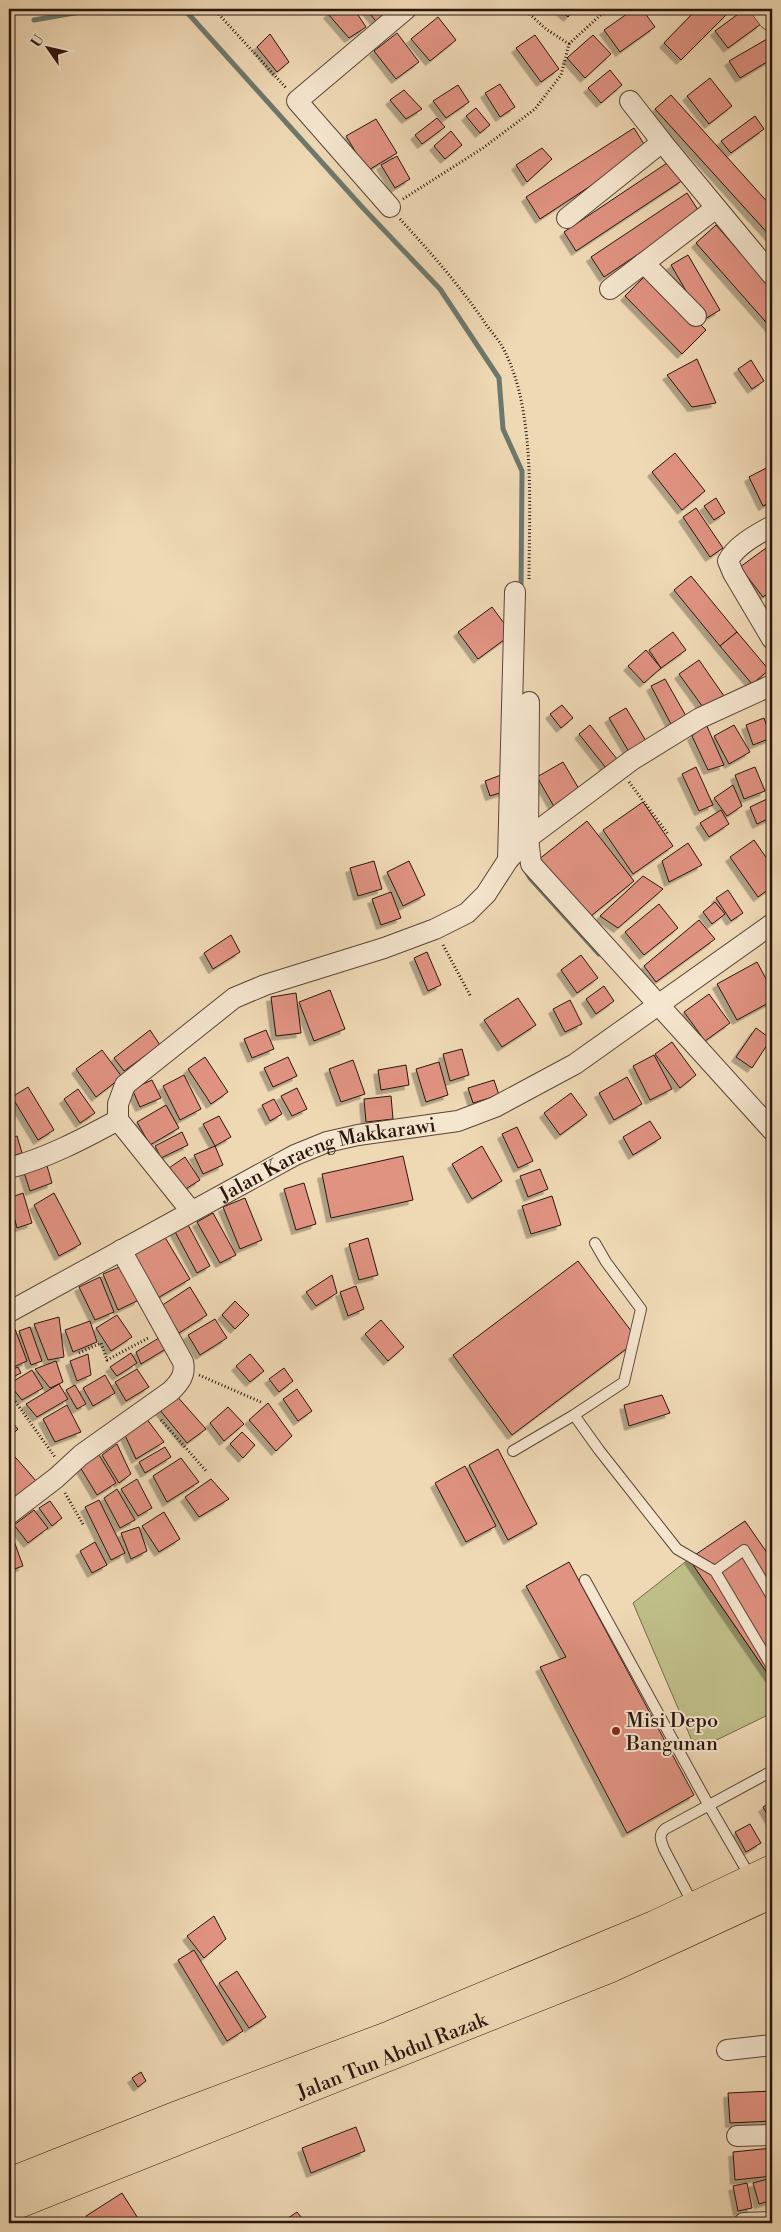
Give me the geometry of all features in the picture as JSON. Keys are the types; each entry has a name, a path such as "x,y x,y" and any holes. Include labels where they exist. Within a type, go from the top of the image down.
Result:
{"main road":[{"path":"766,9 772,17"},
{"name":"Jalan Tun Abdul Razak","path":"9,2182 175,2116 390,2035 579,1968 694,1906 766,1880"},
{"name":"Jalan Tun Abdul Razak","path":"9,2208 579,1968 766,1880"}],"street":[{"path":"390,208 297,101 406,9"},
{"path":"630,101 772,275"},
{"path":"567,218 662,142"},
{"path":"610,289 716,208"},
{"path":"644,263 696,316"},
{"path":"772,526 740,547 731,555 728,561 733,573 772,639"},
{"path":"518,849 522,589"},
{"path":"191,1211 118,1120 120,1098 125,1085 234,998 253,989 337,964 435,929 467,913 479,903 518,849 619,770 700,718 772,685"},
{"path":"518,849 529,702"},
{"path":"518,849 528,856 530,864 653,1008 772,1130"},
{"name":"Jalan Karaeng Makkarawi","path":"9,1312 295,1155 326,1142 358,1135 428,1127 478,1115 575,1064 772,924"},
{"path":"9,1168 28,1163 84,1138 118,1120"},
{"path":"9,1514 81,1455 180,1382 184,1369 121,1250"},
{"path":"727,2050 772,2045"},
{"path":"737,2136 772,2135"},
{"path":"744,2223 772,2222"}],"lane":[{"path":"513,1451 574,1415 624,1382 641,1309 594,1244"},
{"path":"574,1415 599,1450 678,1549 715,1571 772,1667"},
{"path":"715,1571 744,1550 772,1597"},
{"path":"584,1580 708,1804 766,1880"},
{"path":"694,1906 664,1849 660,1837 665,1829 772,1771"}],"path":[{"path":"214,9 297,101"},
{"path":"524,9 546,29 569,44"},
{"path":"522,589 528,462 526,422 515,376 506,353 475,308 390,208 483,148 534,109 561,75 569,44 607,9"},
{"path":"619,770 668,834"},
{"path":"435,929 471,997"},
{"path":"79,1353 101,1343 107,1360 164,1329"},
{"path":"184,1369 263,1403"},
{"path":"9,1393 60,1474 84,1526"},
{"path":"148,1407 207,1472"}],"shaded area":[{"path":"689,1559 772,1680 772,1713 696,1750 633,1603"}],"building":[{"path":"333,9 354,9 366,27 349,38 328,14"},
{"path":"366,9 400,9 380,26"},
{"path":"559,9 575,9 568,17"},
{"path":"634,9 642,9 655,27 620,52 604,30"},
{"path":"697,9 723,9 728,13 681,60 664,43"},
{"path":"745,9 750,9 761,24 728,48 715,31"},
{"path":"438,17 456,40 430,61 411,39"},
{"path":"397,33 419,62 396,79 374,51"},
{"path":"270,34 289,62 277,72 257,47"},
{"path":"535,35 559,69 541,82 516,48"},
{"path":"593,35 611,54 585,78 567,58"},
{"path":"767,39 772,48 772,59 740,78 729,61"},
{"path":"610,70 622,85 601,103 588,88"},
{"path":"710,78 732,106 709,124 687,96"},
{"path":"500,84 515,107 500,117 485,93"},
{"path":"458,85 469,102 446,118 433,101"},
{"path":"404,90 422,109 406,119 390,100"},
{"path":"671,95 772,207 772,238 655,109"},
{"path":"476,108 490,125 480,133 466,116"},
{"path":"755,116 764,129 731,153 721,141"},
{"path":"437,118 445,127 422,144 415,135"},
{"path":"376,119 397,153 367,171 346,136"},
{"path":"634,128 647,149 540,219 526,197"},
{"path":"451,131 462,145 445,159 434,146"},
{"path":"542,148 552,159 527,182 516,165"},
{"path":"397,156 410,179 395,188 381,165"},
{"path":"670,161 683,180 576,251 564,232"},
{"path":"687,193 700,213 604,277 591,257"},
{"path":"716,225 772,289 772,329 696,243"},
{"path":"688,255 720,310 703,320 671,265"},
{"path":"648,273 706,330 682,354 625,296"},
{"path":"697,359 716,403 692,407 667,375"},
{"path":"751,360 764,381 752,389 738,369"},
{"path":"675,453 705,491 682,510 652,472"},
{"path":"770,466 772,470 772,501 763,506 749,477"},
{"path":"716,498 725,513 714,520 704,506"},
{"path":"696,508 723,548 710,557 683,517"},
{"path":"766,548 772,556 772,590 763,597 740,567"},
{"path":"691,576 737,632 720,646 674,590"},
{"path":"492,607 512,634 478,659 458,632"},
{"path":"673,632 686,650 661,668 649,650"},
{"path":"737,632 769,670 752,684 720,646"},
{"path":"646,650 661,668 644,683 628,666"},
{"path":"699,660 724,696 705,710 679,674"},
{"path":"665,679 686,716 671,724 651,686"},
{"path":"562,705 573,718 561,728 550,714"},
{"path":"626,708 649,746 632,757 609,718"},
{"path":"764,718 771,738 753,745 746,725"},
{"path":"706,724 724,765 708,770 692,736"},
{"path":"590,725 617,759 606,768 579,734"},
{"path":"734,725 750,752 729,764 714,736"},
{"path":"563,762 582,794 556,810 537,777"},
{"path":"696,767 713,805 699,811 682,774"},
{"path":"755,767 765,791 744,799 735,775"},
{"path":"501,775 506,791 490,796 485,781"},
{"path":"733,785 742,806 727,816 714,798"},
{"path":"767,799 772,811 772,817 757,824 750,807"},
{"path":"643,802 673,846 633,874 603,830"},
{"path":"721,810 729,824 709,837 700,823"},
{"path":"587,821 634,881 586,920 538,860"},
{"path":"754,840 772,866 772,887 758,897 730,857"},
{"path":"688,843 702,865 669,882 662,861"},
{"path":"374,861 382,889 358,896 350,868"},
{"path":"409,861 425,895 403,906 387,872"},
{"path":"643,876 663,889 618,928 600,916"},
{"path":"728,890 743,913 731,921 716,898"},
{"path":"391,892 401,918 381,925 372,899"},
{"path":"715,902 725,914 712,924 703,912"},
{"path":"659,904 678,928 644,955 625,932"},
{"path":"699,920 715,939 656,982 644,966"},
{"path":"231,935 240,952 213,969 204,953"},
{"path":"427,952 441,985 428,991 414,958"},
{"path":"581,955 598,978 577,993 561,970"},
{"path":"757,962 772,990 772,1001 737,1020 717,984"},
{"path":"604,986 614,1001 596,1014 586,999"},
{"path":"330,990 345,1029 314,1041 299,1002"},
{"path":"296,993 301,1033 276,1036 271,997"},
{"path":"709,994 730,1023 705,1041 684,1012"},
{"path":"518,998 536,1025 502,1047 484,1020"},
{"path":"570,1000 582,1024 565,1032 553,1009"},
{"path":"756,1028 771,1039 752,1068 736,1057"},
{"path":"150,1030 160,1045 124,1071 114,1058"},
{"path":"266,1030 274,1049 252,1058 244,1039"},
{"path":"672,1042 696,1075 680,1088 655,1054"},
{"path":"462,1049 469,1075 450,1081 443,1054"},
{"path":"102,1050 122,1077 96,1097 76,1069"},
{"path":"654,1055 672,1089 650,1100 633,1066"},
{"path":"205,1057 228,1092 211,1104 188,1069"},
{"path":"288,1057 297,1076 273,1087 264,1068"},
{"path":"353,1060 365,1094 341,1102 329,1069"},
{"path":"439,1062 448,1095 426,1102 416,1069"},
{"path":"406,1065 409,1085 381,1090 378,1070"},
{"path":"184,1075 201,1109 180,1120 163,1086"},
{"path":"627,1077 642,1104 614,1120 599,1093"},
{"path":"152,1080 161,1098 140,1107 132,1089"},
{"path":"494,1080 499,1095 473,1103 468,1088"},
{"path":"28,1087 54,1130 38,1140 12,1097"},
{"path":"297,1088 307,1109 292,1116 281,1096"},
{"path":"78,1089 95,1113 80,1123 64,1099"},
{"path":"571,1093 587,1115 560,1135 544,1113"},
{"path":"391,1096 393,1119 366,1122 364,1099"},
{"path":"274,1099 282,1114 270,1121 262,1105"},
{"path":"166,1105 179,1128 150,1145 137,1122"},
{"path":"219,1116 231,1137 215,1146 203,1124"},
{"path":"650,1121 661,1138 633,1155 623,1137"},
{"path":"517,1127 533,1161 518,1168 502,1134"},
{"path":"182,1132 188,1145 161,1158 155,1146"},
{"path":"17,1136 22,1153 9,1157 9,1138"},
{"path":"215,1146 223,1165 203,1174 194,1155"},
{"path":"482,1146 502,1181 472,1199 452,1164"},
{"path":"403,1156 413,1200 331,1218 322,1174"},
{"path":"185,1157 200,1180 184,1190 169,1168"},
{"path":"45,1159 52,1183 30,1191 22,1166"},
{"path":"540,1169 548,1189 528,1197 520,1176"},
{"path":"304,1183 316,1224 296,1230 284,1189"},
{"path":"23,1193 32,1223 17,1228 9,1198"},
{"path":"54,1193 81,1244 59,1256 34,1205"},
{"path":"552,1196 561,1225 531,1234 522,1206"},
{"path":"245,1198 262,1240 240,1249 223,1207"},
{"path":"213,1213 236,1255 220,1263 197,1222"},
{"path":"186,1221 210,1266 197,1273 173,1228"},
{"path":"163,1234 190,1279 156,1299 129,1255"},
{"path":"368,1238 378,1275 359,1280 349,1244"},
{"path":"578,1261 638,1340 512,1435 453,1355"},
{"path":"124,1265 139,1300 118,1310 103,1274"},
{"path":"332,1275 337,1293 316,1306 306,1292"},
{"path":"100,1277 114,1312 95,1320 79,1287"},
{"path":"356,1286 364,1309 348,1316 340,1292"},
{"path":"190,1287 207,1315 179,1333 161,1306"},
{"path":"235,1301 249,1315 235,1329 222,1315"},
{"path":"117,1315 132,1337 111,1351 96,1328"},
{"path":"59,1317 64,1357 48,1360 34,1324"},
{"path":"215,1319 227,1338 200,1355 188,1335"},
{"path":"381,1320 404,1347 388,1361 365,1334"},
{"path":"90,1321 97,1342 73,1352 65,1330"},
{"path":"30,1327 42,1361 31,1365 19,1331"},
{"path":"15,1329 27,1361 9,1369 9,1332"},
{"path":"162,1336 169,1347 141,1364 136,1352"},
{"path":"131,1353 137,1363 117,1376 110,1367"},
{"path":"88,1354 91,1375 77,1381 70,1361"},
{"path":"250,1354 264,1371 250,1382 236,1366"},
{"path":"56,1361 63,1382 50,1388 35,1369"},
{"path":"18,1367 21,1373 9,1379 9,1371"},
{"path":"284,1368 293,1381 279,1392 269,1379"},
{"path":"137,1369 149,1387 126,1401 115,1382"},
{"path":"32,1370 43,1388 22,1400 9,1384"},
{"path":"105,1375 115,1393 93,1406 83,1388"},
{"path":"59,1384 68,1399 37,1417 26,1404"},
{"path":"75,1385 86,1404 77,1409 66,1390"},
{"path":"297,1389 312,1411 298,1421 283,1399"},
{"path":"175,1394 206,1429 187,1443 159,1409"},
{"path":"662,1395 670,1413 629,1426 624,1405"},
{"path":"268,1403 292,1436 276,1451 249,1420"},
{"path":"67,1405 81,1432 55,1442 43,1419"},
{"path":"228,1407 244,1424 224,1441 210,1423"},
{"path":"146,1418 164,1442 136,1459 123,1431"},
{"path":"9,1419 18,1429 9,1438"},
{"path":"242,1432 255,1445 243,1458 230,1444"},
{"path":"117,1444 131,1474 119,1483 102,1455"},
{"path":"165,1447 171,1457 145,1473 139,1462"},
{"path":"498,1449 537,1524 508,1540 469,1465"},
{"path":"9,1450 37,1482 16,1499 9,1490"},
{"path":"99,1455 116,1483 97,1495 80,1467"},
{"path":"181,1458 199,1482 167,1502 153,1476"},
{"path":"465,1466 496,1526 466,1542 435,1483"},
{"path":"137,1479 152,1508 138,1516 121,1489"},
{"path":"211,1479 229,1499 199,1517 185,1497"},
{"path":"117,1489 135,1520 120,1528 104,1498"},
{"path":"99,1500 125,1553 111,1560 85,1507"},
{"path":"50,1501 62,1518 52,1526 39,1508"},
{"path":"34,1510 48,1528 28,1543 14,1525"},
{"path":"164,1512 180,1539 159,1552 142,1526"},
{"path":"745,1521 772,1560 772,1680 689,1559"},
{"path":"139,1527 147,1551 131,1559 121,1533"},
{"path":"14,1541 23,1566 9,1571 9,1543"},
{"path":"95,1542 107,1565 92,1573 80,1551"},
{"name":"Misi Depo Bangunan","path":"569,1562 694,1795 627,1833 540,1667 566,1657 526,1586"},
{"path":"771,1802 772,1804 772,1823 763,1807"},
{"path":"750,1824 761,1843 746,1852 735,1832"},
{"path":"214,1916 226,1939 204,1958 187,1936"},
{"path":"194,1950 243,2031 227,2041 178,1960"},
{"path":"237,1971 266,2017 249,2028 219,1983"},
{"path":"141,2072 146,2081 138,2087 132,2078"},
{"path":"772,2091 772,2121 730,2123 728,2093"},
{"path":"356,2127 365,2151 311,2173 302,2148"},
{"path":"772,2148 772,2176 735,2180 733,2152"},
{"path":"768,2179 772,2200 759,2204 753,2183"},
{"path":"747,2183 752,2208 738,2211 733,2186"},
{"path":"122,2193 141,2223 91,2223 86,2216"},
{"path":"297,2212 306,2223 281,2223"}],"waterway":[{"path":"34,20 90,9"},
{"path":"184,9 363,208 440,289 499,378 503,429 522,471 521,591"},
{"path":"526,871 530,878 599,954"}],"place":[{"name":"Misi Depo Bangunan","path":"616,1731"}]}
